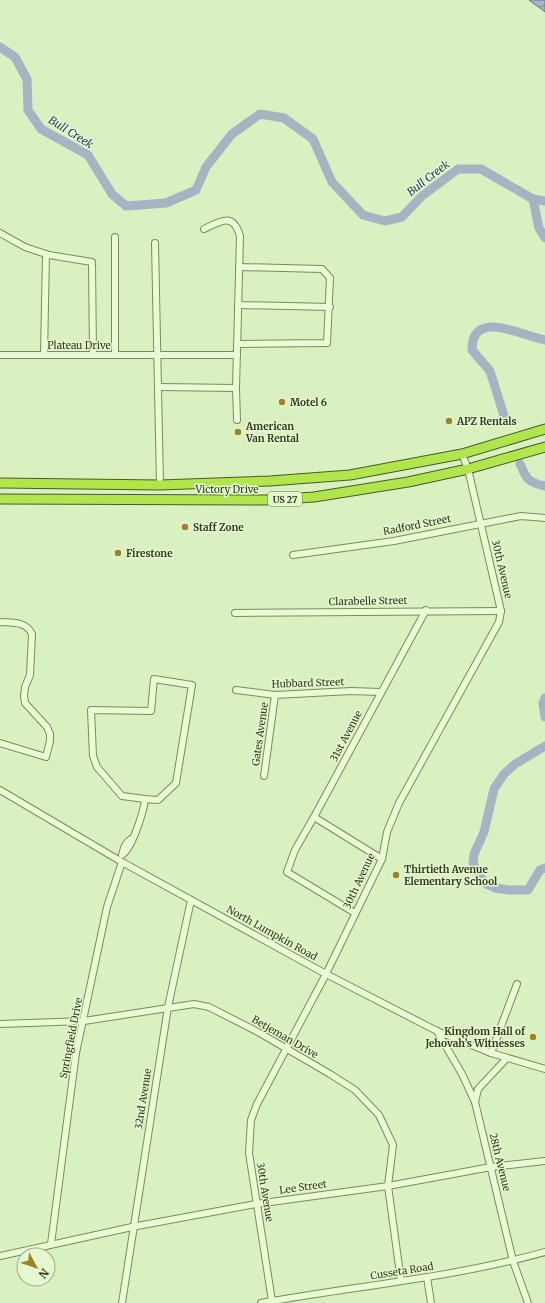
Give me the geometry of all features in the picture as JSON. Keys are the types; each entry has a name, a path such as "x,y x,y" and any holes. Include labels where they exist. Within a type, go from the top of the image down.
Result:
{"highway":[{"name":"Victory Drive","path":"0,483 160,485 270,482 350,475 462,454 545,429"},
{"name":"Victory Drive","path":"0,499 266,500 314,496 408,482 468,469 545,447"},
{"path":"160,485 160,500"}],"street":[{"path":"204,229 224,219 237,226 240,236 236,388 237,420"},
{"path":"0,233 25,247 46,254 92,262 93,354"},
{"path":"115,237 115,354"},
{"path":"155,243 160,485"},
{"path":"44,355 46,254"},
{"path":"237,344 327,343 330,307 330,278 322,269 239,267"},
{"path":"238,306 330,307"},
{"name":"Plateau Drive","path":"0,355 237,355"},
{"path":"159,387 236,388"},
{"name":"30th Avenue","path":"272,1301 249,1153 251,1120 257,1104 326,974 382,859 387,832 399,803 499,622 501,611 468,469 462,454"},
{"name":"Radford Street","path":"293,555 394,541 521,516 545,518"},
{"name":"Clarabelle Street","path":"235,613 426,610 501,611"},
{"name":"31st Avenue","path":"355,913 287,872 297,845 314,817 426,610"},
{"path":"0,622 22,624 30,630 32,634 30,674 25,687 24,696 26,703 47,727 50,741 46,757 0,743"},
{"path":"154,679 192,685 176,783 158,800 145,799 122,796 97,767 93,756 91,710 151,711 154,679"},
{"name":"Hubbard Street","path":"236,690 275,695 381,692"},
{"name":"Gates Avenue","path":"264,776 275,695"},
{"name":"North Lumpkin Road","path":"0,790 121,861 326,974 438,1031 507,1058 545,1069"},
{"name":"Springfield Drive","path":"51,1244 76,1053 107,907 123,854 128,851 131,845 131,839 140,823 145,799"},
{"path":"314,817 382,859"},
{"name":"32nd Avenue","path":"122,1303 132,1227 168,1007 191,900"},
{"path":"491,1052 518,984"},
{"name":"Betjeman Drive","path":"0,1024 84,1021 194,1004 209,1007 287,1049 355,1090 379,1115 393,1146 388,1186 402,1281"},
{"name":"28th Avenue","path":"438,1031 462,1074 475,1102 513,1261 528,1303"},
{"path":"475,1102 478,1089 507,1058"},
{"name":"Lee Street","path":"0,1256 132,1227 256,1204 388,1186 491,1166 545,1161"},
{"name":"Cusseta Road","path":"261,1303 300,1300 513,1261 545,1252"},
{"path":"427,1277 432,1303"}],"water":[{"path":"529,0 545,0 545,12"}],"waterway":[{"name":"Bull Creek","path":"0,47 15,57 27,79 28,110 41,129 88,155 112,194 126,206 166,203 196,190 206,167 232,134 260,114 284,118 313,139 332,182 363,215 385,221 402,217 422,196 458,169 481,169 533,199 545,201"},
{"path":"533,199 539,228 545,238"},
{"path":"505,419 490,371 472,350 474,337 481,330 490,327 501,328 545,340"},
{"path":"520,464 524,474 531,482 545,486"},
{"path":"545,698 543,703 545,717"},
{"path":"545,746 515,764 504,774 494,789 484,832 474,854 473,863 478,874 486,884 495,888 509,890 528,890 540,870 545,868"}],"place":[{"name":"Motel 6","path":"282,402"},
{"name":"APZ Rentals","path":"449,421"},
{"name":"American Van Rental","path":"238,432"},
{"name":"Staff Zone","path":"185,527"},
{"name":"Firestone","path":"118,553"},
{"name":"Thirtieth Avenue Elementary School","path":"396,875"},
{"name":"Kingdom Hall of Jehovah’s Witnesses","path":"533,1037"}]}
